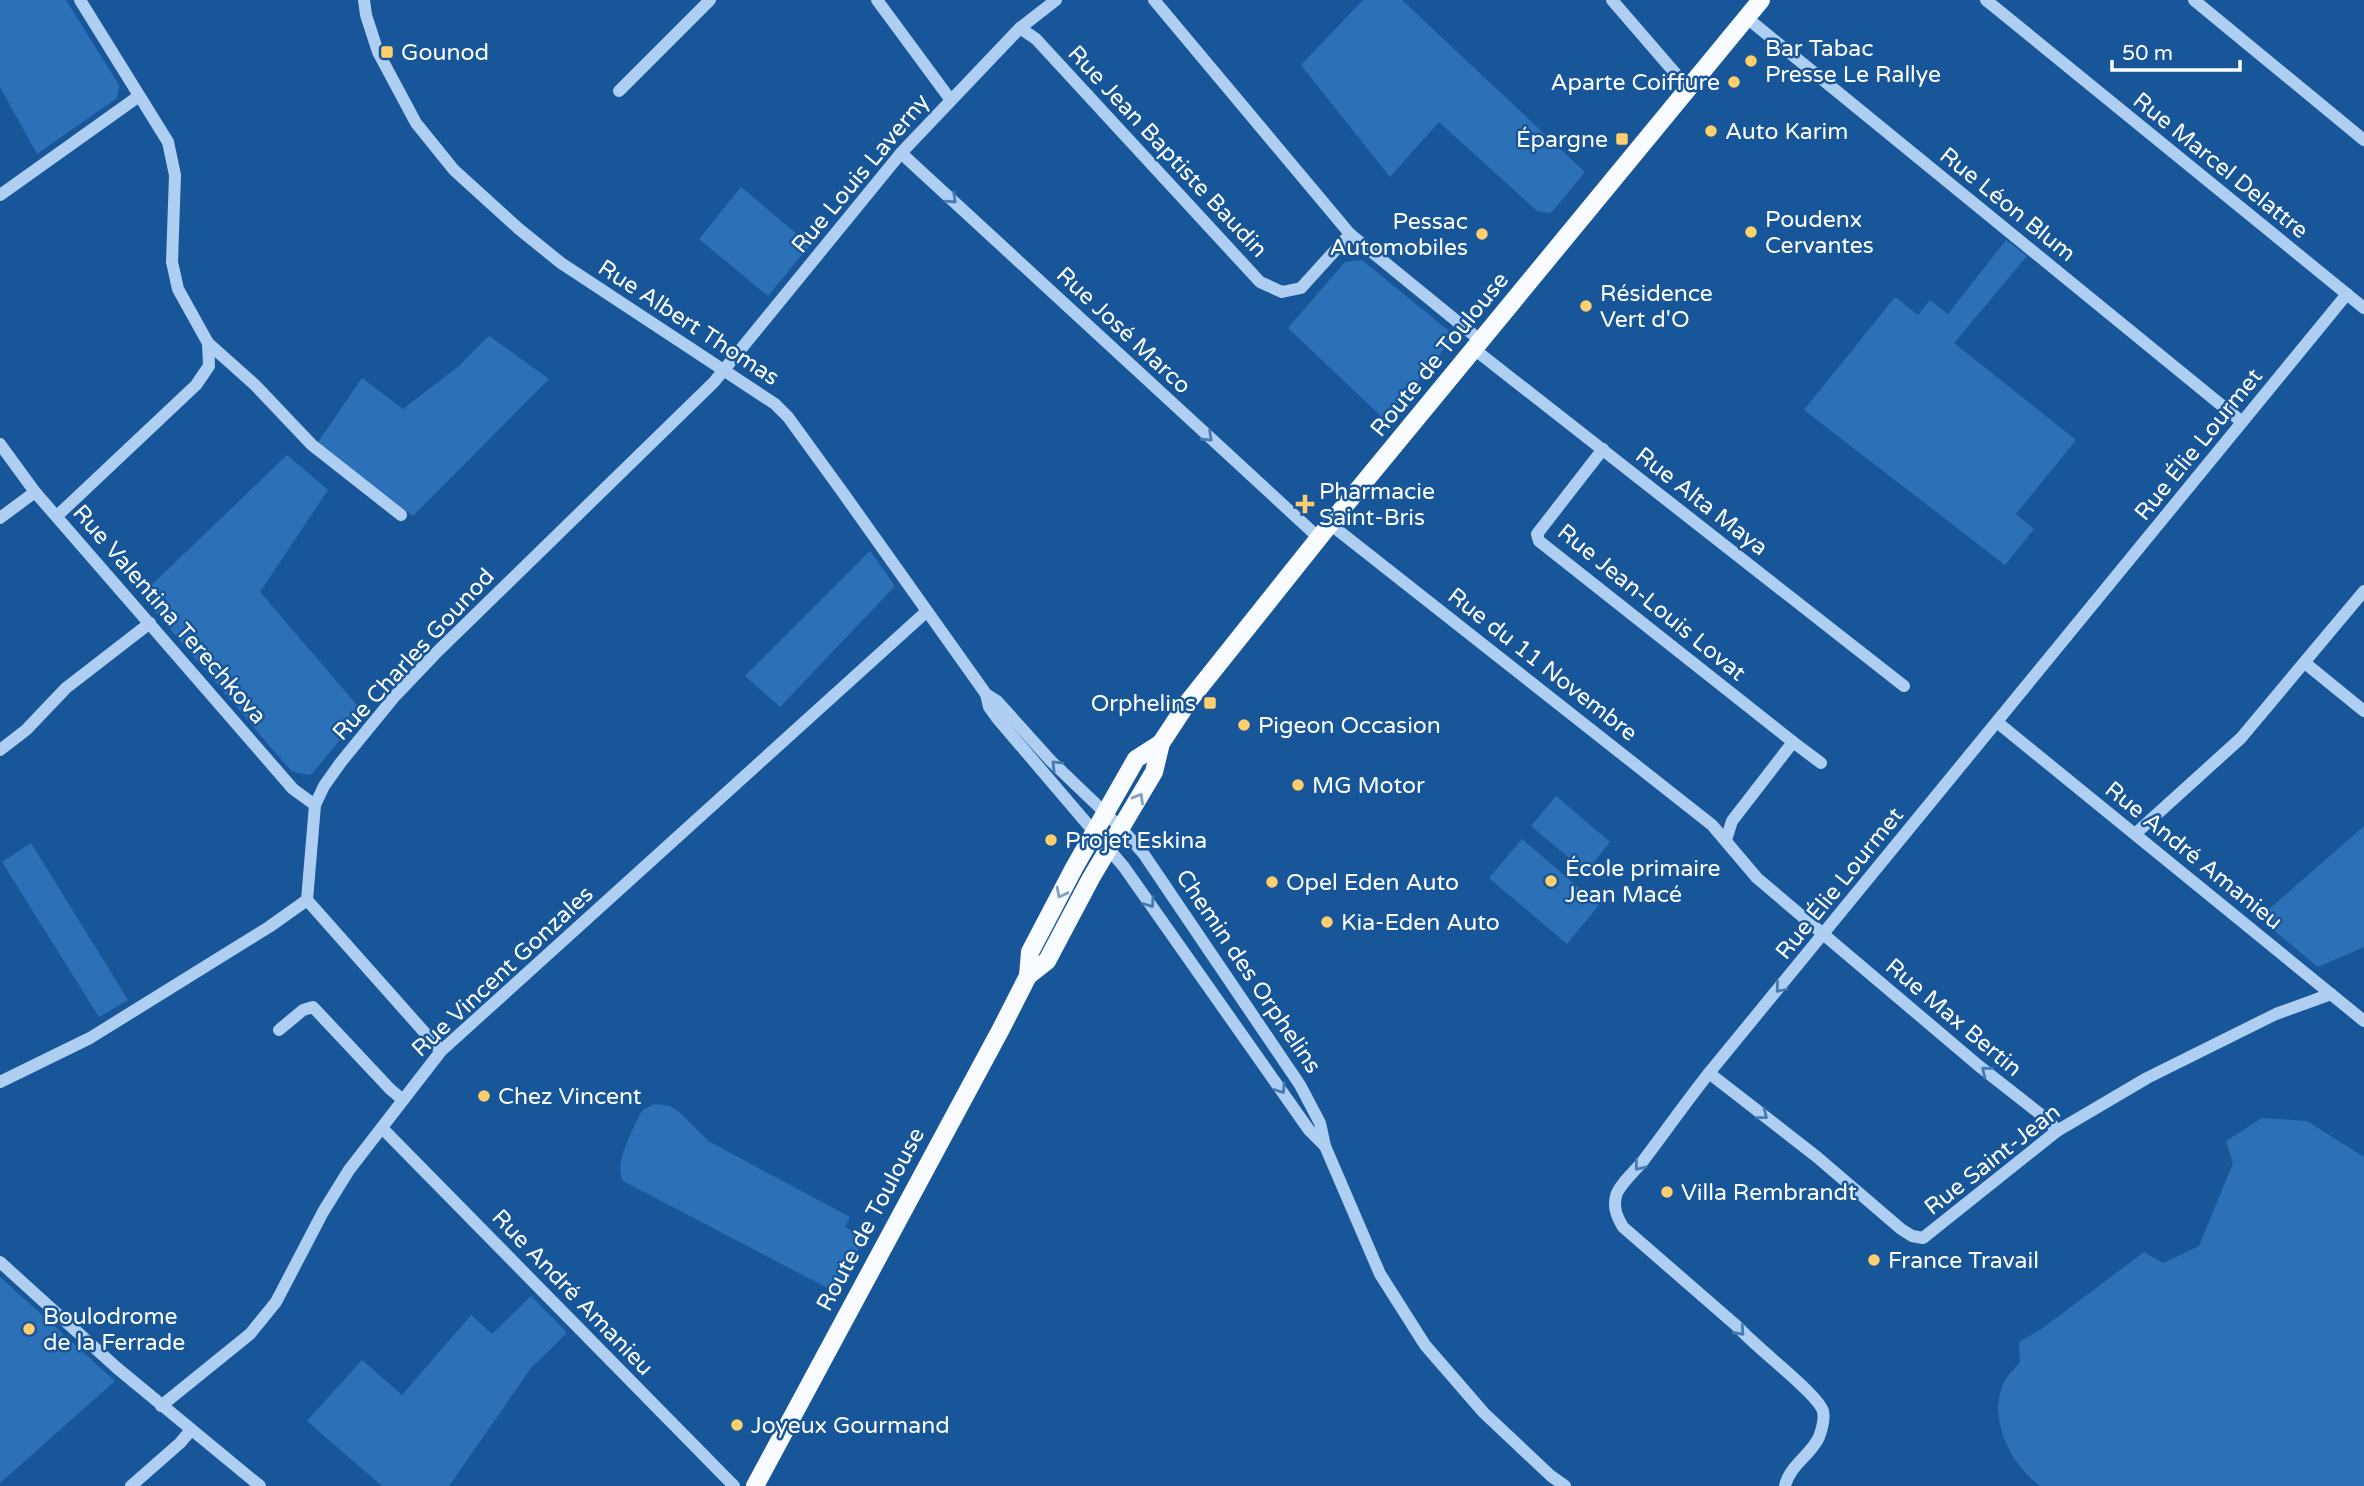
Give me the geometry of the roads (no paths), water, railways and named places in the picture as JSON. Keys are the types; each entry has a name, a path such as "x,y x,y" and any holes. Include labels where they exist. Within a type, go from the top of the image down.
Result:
{"main road":[{"name":"Route de Toulouse","path":"1028,975 1047,961 1154,772 1161,743 1202,683 1761,0"},
{"name":"Route de Toulouse","path":"755,1486 1028,975 1030,952 1094,833 1136,759 1161,743"}],"street":[{"path":"80,0 168,142 175,174 172,262 178,289 208,343 255,385 312,444 401,514"},
{"name":"Rue Albert Thomas","path":"364,0 378,52 416,123 454,170 561,263 775,404 788,417 986,694 997,701 1051,761 1105,813"},
{"path":"619,91 710,0"},
{"name":"Rue Louis Laverny","path":"725,370 901,153 950,99 877,0"},
{"path":"950,99 1020,28 1056,0"},
{"name":"Rue Alta Maya","path":"1154,0 1350,234 1603,450 1904,686"},
{"path":"1612,0 1688,88"},
{"name":"Rue Marcel Delattre","path":"1986,0 2364,308"},
{"path":"2193,0 2364,140"},
{"name":"Rue Léon Blum","path":"1747,18 2242,422"},
{"name":"Rue Jean Baptiste Baudin","path":"1020,28 1036,39 1260,282 1282,292 1301,288 1350,234"},
{"path":"0,195 139,96"},
{"name":"Rue José Marco","path":"901,153 1319,538"},
{"name":"Rue Élie Lourmet","path":"1785,1486 1792,1471 1817,1441 1824,1420 1822,1409 1806,1390 1750,1341 1738,1327 1623,1227 1615,1207 1619,1189 1674,1116 2347,294"},
{"path":"57,516 196,385 209,366 208,343"},
{"name":"Rue Charles Gounod","path":"307,900 315,805 324,786 341,762 435,654 725,370"},
{"name":"Rue Valentina Terechkova","path":"0,444 35,492 293,789 315,805"},
{"name":"Rue Jean-Louis Lovat","path":"1603,450 1537,534 1539,541 1821,763"},
{"path":"0,518 35,492"},
{"name":"Rue du 11 Novembre","path":"1330,524 1712,825 1757,878 1824,936"},
{"path":"2135,834 2241,738 2364,591"},
{"name":"Rue Vincent Gonzales","path":"161,1405 250,1334 276,1302 337,1189 442,1051 926,612"},
{"path":"0,750 26,730 66,688 150,623"},
{"path":"2305,663 2364,711"},
{"name":"Rue Albert Thomas","path":"986,694 989,707 997,718 1094,833"},
{"name":"Rue André Amanieu","path":"1997,722 2364,1021"},
{"path":"1726,840 1732,821 1793,742"},
{"name":"Chemin des Orphelins","path":"1105,813 1122,829 1166,885 1300,1084 1320,1123 1325,1146 1380,1274 1425,1345 1484,1413 1550,1476 1565,1486"},
{"name":"Chemin des Orphelins","path":"1094,833 1147,898 1309,1130 1325,1146"},
{"path":"0,1082 90,1038 269,927 307,900 442,1051"},
{"name":"Rue Max Bertin","path":"1824,936 2049,1121 2053,1134"},
{"name":"Rue Saint-Jean","path":"1709,1073 1817,1157 1895,1224 1918,1238 1928,1235 2053,1134 2159,1072 2276,1014 2331,994"},
{"path":"279,1030 303,1010 313,1007 390,1090 403,1100"},
{"name":"Rue André Amanieu","path":"382,1128 734,1486"},
{"path":"0,1262 55,1314 260,1486"},
{"path":"131,1486 191,1430"}],"place":[{"name":"Gounod","path":"387,52"},
{"name":"Bar Tabac Presse Le Rallye","path":"1751,61"},
{"name":"Aparte Coiffure","path":"1734,82"},
{"name":"Auto Karim","path":"1711,131"},
{"name":"Épargne","path":"1622,139"},
{"name":"Poudenx Cervantes","path":"1751,232"},
{"name":"Pessac Automobiles","path":"1482,234"},
{"name":"Résidence Vert d'O","path":"1586,306"},
{"name":"Pharmacie Saint-Bris","path":"1305,504"},
{"name":"Orphelins","path":"1210,703"},
{"name":"Pigeon Occasion","path":"1244,725"},
{"name":"MG Motor","path":"1298,785"},
{"name":"Projet Eskina","path":"1051,840"},
{"name":"École primaire Jean Macé","path":"1551,881"},
{"name":"Opel Eden Auto","path":"1272,882"},
{"name":"Kia-Eden Auto","path":"1327,922"},
{"name":"Chez Vincent","path":"484,1096"},
{"name":"Villa Rembrandt","path":"1667,1192"},
{"name":"France Travail","path":"1874,1260"},
{"name":"Boulodrome de la Ferrade","path":"29,1329"},
{"name":"Joyeux Gourmand","path":"737,1425"}]}
